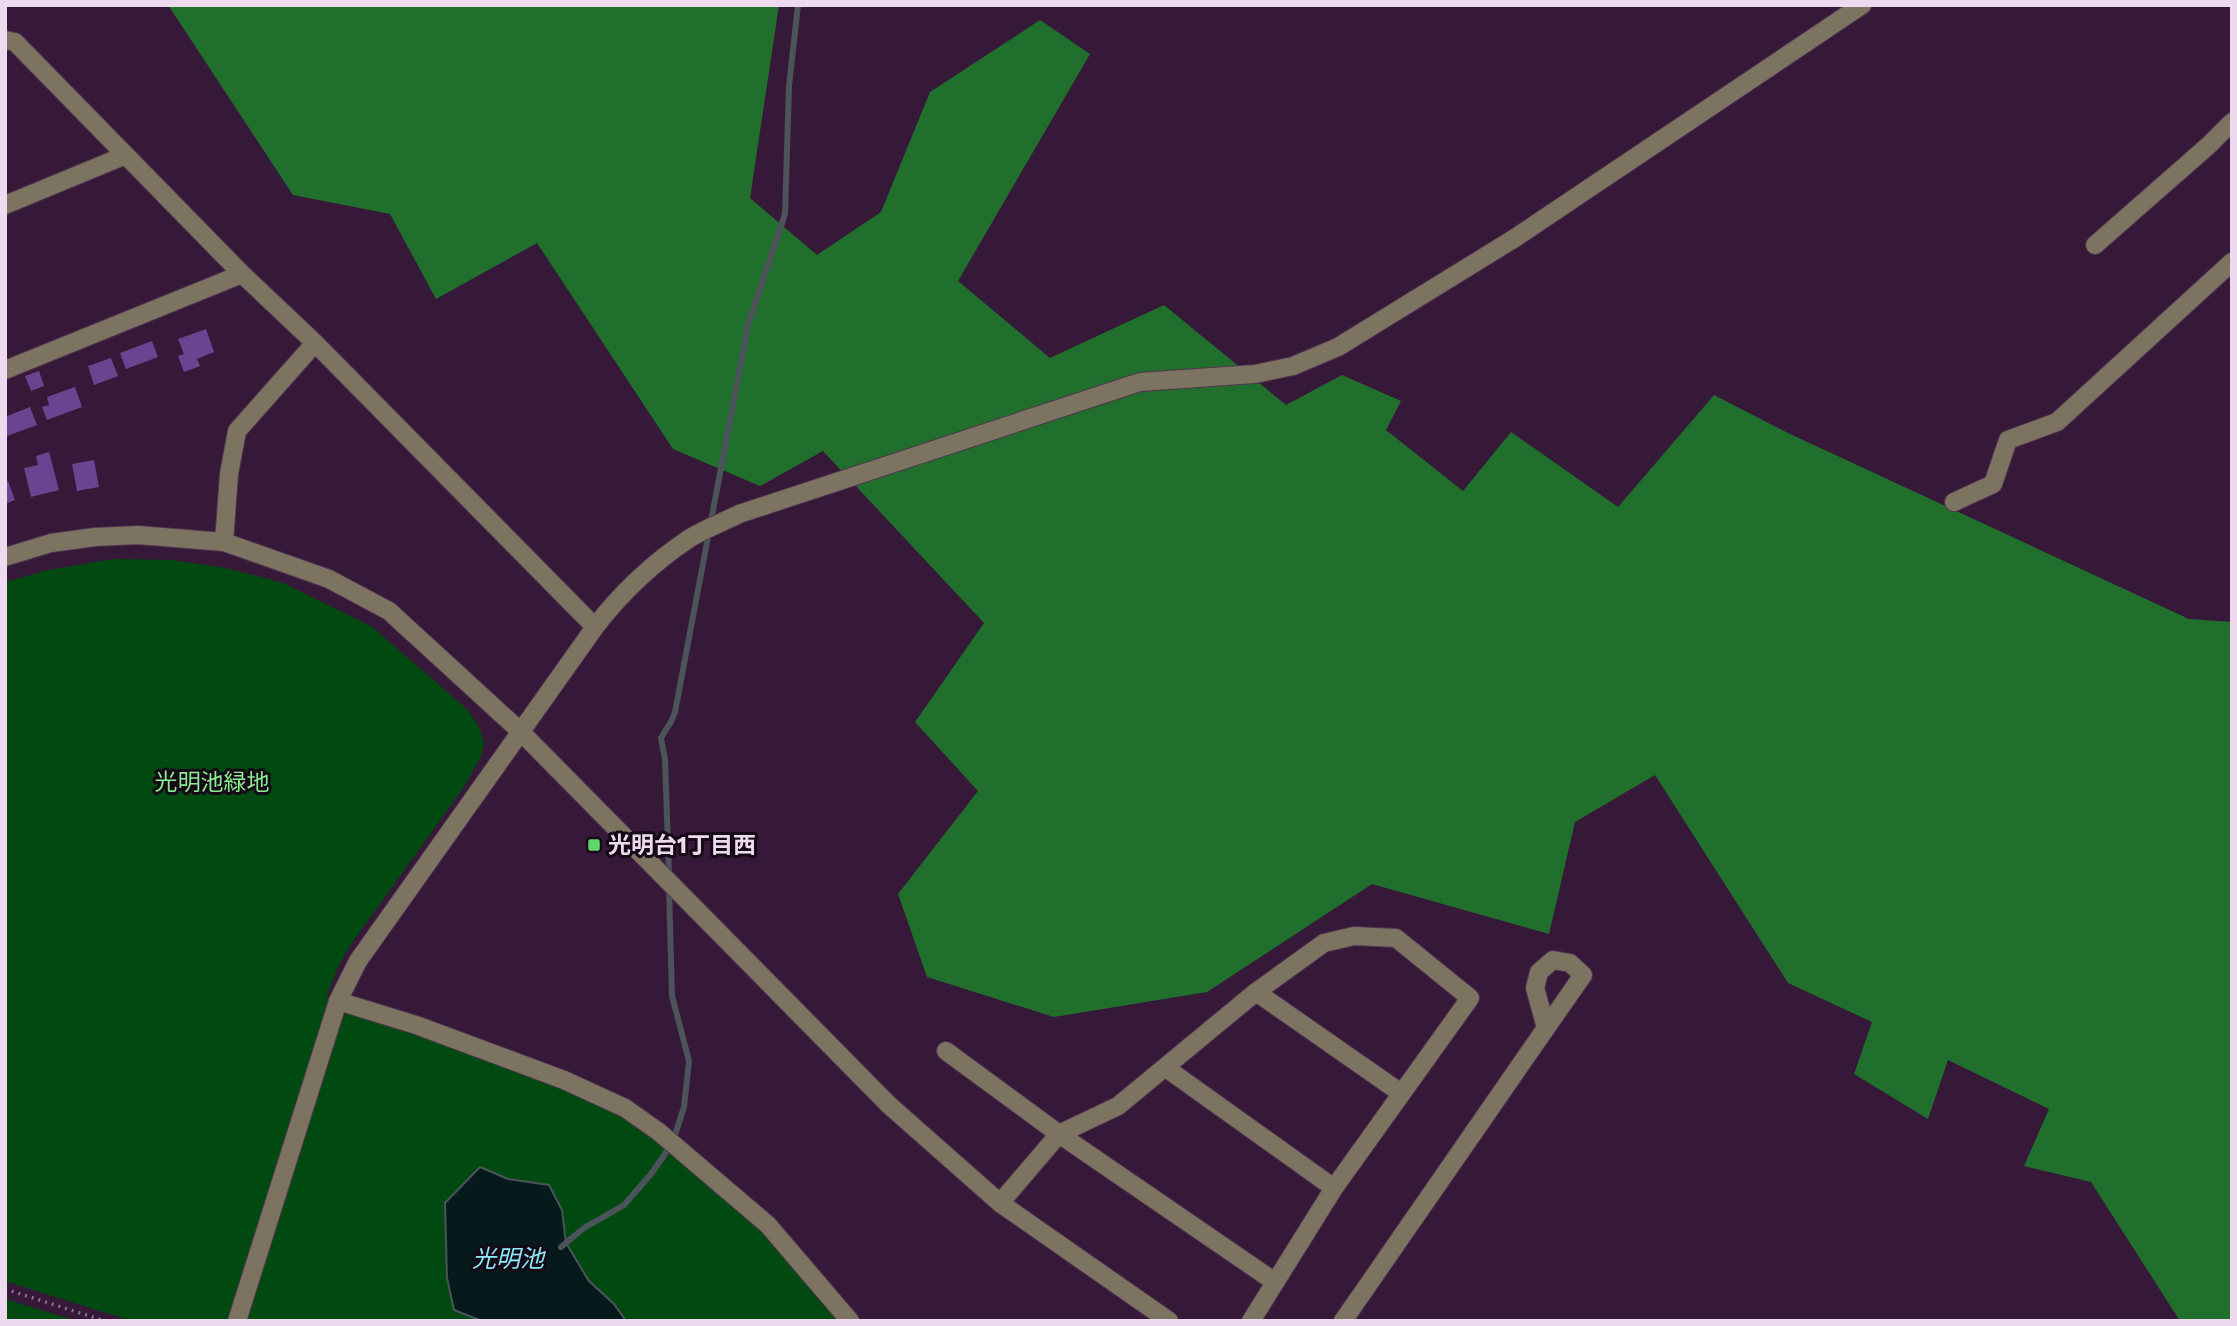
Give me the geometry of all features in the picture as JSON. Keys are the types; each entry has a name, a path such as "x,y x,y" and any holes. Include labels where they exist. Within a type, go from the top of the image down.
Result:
{"street":[{"path":"237,1321 338,1001 358,961 594,627 613,604 660,560 691,538 739,514 1140,382 1255,374 1293,366 1338,347 1515,238 1862,5"},
{"path":"5,40 15,42 594,627"},
{"path":"2095,245 2232,122"},
{"path":"5,205 125,155"},
{"path":"1954,502 1993,484 2008,440 2057,422 2232,262"},
{"path":"5,370 242,274"},
{"path":"224,542 229,474 237,431 315,343"},
{"path":"5,557 51,543 95,537 151,536 224,542 329,579 388,611 520,731 889,1105 1000,1203 1168,1321"},
{"path":"1000,1203 1059,1134 1118,1106 1256,992 1324,943 1354,936 1396,938 1470,998 1334,1188 1251,1321"},
{"path":"1256,992 1401,1093"},
{"path":"338,1001 416,1025 564,1080 625,1108 659,1132 768,1225 850,1321"},
{"path":"1343,1321 1546,1028"},
{"path":"946,1051 1059,1134 1275,1282"},
{"path":"1166,1068 1334,1188"}],"path":[{"path":"5,1289 105,1321"}],"green space":[{"path":"168,5 779,5 750,198 817,255 881,212 930,92 1040,20 1090,54 958,281 1050,358 1164,305 1286,405 1342,375 1401,401 1386,430 1463,491 1511,432 1618,507 1714,395 1788,433 2189,619 2232,622 2232,1321 2180,1321 2091,1182 2024,1166 2049,1109 1948,1060 1928,1119 1854,1074 1872,1022 1788,983 1655,775 1575,822 1549,934 1372,884 1207,992 1054,1017 927,977 898,894 978,791 915,722 984,623 823,451 760,486 673,449 537,243 436,299 390,214 293,195"},
{"name":"光明池緑地","path":"113,559 171,560 226,568 283,583 371,626 467,709 480,729 484,744 481,756 464,787 349,947 326,998 625,1108 713,1176 850,1321 132,1321 5,1281 5,582 49,570"},
{"path":"5,1299 77,1321 5,1321"}],"water":[{"name":"光明池","path":"480,1167 508,1179 549,1185 562,1210 566,1243 589,1281 614,1304 626,1321 482,1321 454,1310 447,1278 445,1203"}],"building":[{"path":"206,329 214,352 197,359 200,366 184,372 178,356 184,354 178,339"},
{"path":"152,341 158,357 126,369 120,353"},
{"path":"111,358 118,376 94,385 88,366"},
{"path":"39,371 44,386 31,391 25,376"},
{"path":"75,387 82,407 47,420 42,407 49,405 47,397"},
{"path":"30,407 37,425 7,436 5,417"},
{"path":"49,452 59,490 31,497 24,468 38,465 36,456"},
{"path":"94,460 99,487 77,491 72,464"},
{"path":"8,481 15,500 5,504 5,482"}],"waterway":[{"path":"669,874 665,759 661,738 675,712 748,325 785,214 789,86 798,5"},
{"path":"561,1247 584,1228 624,1205 665,1154 675,1135 684,1107 689,1061 672,996 669,889"}],"place":[{"name":"光明台1丁目西","path":"594,845"}]}
